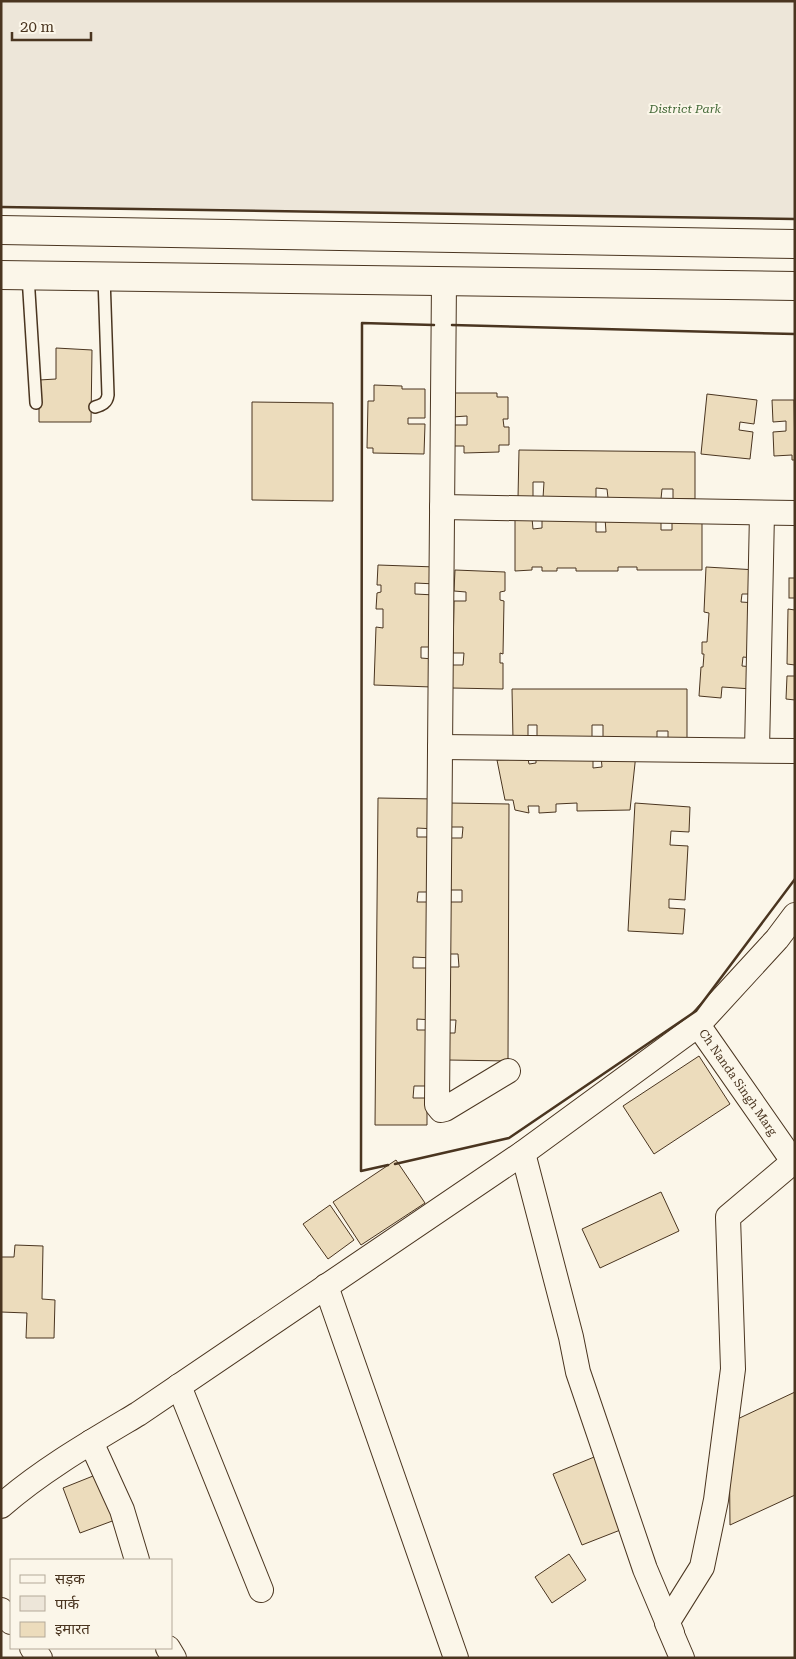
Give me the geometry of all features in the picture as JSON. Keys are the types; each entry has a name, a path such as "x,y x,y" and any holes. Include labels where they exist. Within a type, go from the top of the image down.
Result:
{"street":[{"path":"1,230 795,244"},
{"path":"1,275 795,286"},
{"path":"444,281 437,1105 441,1110 445,1109 508,1071"},
{"path":"442,507 795,513"},
{"path":"757,750 762,513"},
{"path":"440,747 795,751"},
{"path":"1,1506 18,1491 91,1442 138,1414 523,1153 698,1025 777,939 795,915"},
{"name":"Ch Nanda Singh Marg","path":"698,1025 794,1163"},
{"path":"523,1153 571,1336 578,1372 645,1569 682,1658"},
{"path":"672,1634 667,1623 702,1567 716,1500 732,1369 728,1217 794,1163"},
{"path":"326,1286 456,1658"},
{"path":"179,1386 261,1590"},
{"path":"91,1442 122,1510 137,1559"},
{"path":"1,1610 10,1621"}],"lane":[{"path":"28,276 36,403"},
{"path":"95,407 102,405 108,400 104,276"}],"green space":[{"name":"District Park","path":"1,1 795,1 795,219 1,207"}],"building":[{"path":"56,348 92,350 91,422 39,422 39,380 56,379"},
{"path":"374,385 402,386 402,389 425,389 425,418 408,418 408,424 425,424 424,454 373,453 373,448 367,448 368,401 374,401"},
{"path":"455,393 497,393 497,397 508,397 508,419 503,419 504,427 509,427 509,445 499,445 499,452 464,453 464,446 452,446 452,425 467,425 467,416 452,417 451,398 455,398"},
{"path":"707,394 757,400 754,424 740,422 739,430 753,432 750,459 701,454"},
{"path":"772,400 794,400 795,460 792,460 792,455 774,456 773,432 786,431 786,421 773,422"},
{"path":"252,402 333,403 333,501 252,500"},
{"path":"519,450 695,452 695,499 673,499 673,489 662,489 661,499 608,498 607,489 596,488 596,498 543,498 544,482 533,482 533,498 518,498"},
{"path":"672,517 702,517 702,570 637,570 637,567 618,567 618,571 576,571 576,568 557,568 557,571 542,571 542,567 532,567 532,570 515,571 515,518 532,518 533,529 542,528 542,518 596,518 596,532 606,532 605,518 661,518 661,530 672,530"},
{"path":"378,565 436,567 436,584 415,583 415,594 435,595 434,647 421,647 421,658 433,659 432,687 374,685 376,627 383,628 383,609 376,609 377,593 381,592 381,585 377,585"},
{"path":"706,567 757,570 755,594 742,594 741,602 756,603 753,658 743,657 742,666 753,667 752,689 722,687 721,698 699,696 704,654 702,654 702,642 707,642 709,613 704,612"},
{"path":"455,570 505,572 505,591 500,592 500,600 504,601 503,654 500,653 500,663 503,663 503,689 452,688 452,665 463,665 464,653 453,653 454,601 466,601 466,592 454,591"},
{"path":"789,578 795,578 795,598 789,598"},
{"path":"788,609 795,610 795,665 787,664"},
{"path":"787,676 795,676 795,700 786,699"},
{"path":"512,689 687,689 687,740 668,740 668,731 657,731 657,740 603,740 603,725 592,725 592,740 537,740 537,725 528,725 528,740 513,740"},
{"path":"636,754 630,810 577,811 577,803 556,804 556,812 539,813 539,806 528,806 529,813 515,810 513,800 505,800 497,760 528,759 529,764 536,763 536,758 593,756 593,768 602,767 601,756"},
{"path":"378,798 435,799 435,829 417,828 417,837 434,837 434,892 418,892 417,902 434,902 433,958 413,957 413,968 433,968 433,1020 417,1019 417,1030 433,1030 432,1086 414,1086 413,1098 427,1098 427,1125 375,1125"},
{"path":"449,803 509,804 508,1061 448,1060 448,1033 455,1033 456,1020 448,1020 448,967 459,967 458,954 448,954 449,902 462,902 462,890 449,890 448,838 462,838 463,827 449,827"},
{"path":"635,803 690,807 689,832 671,831 670,845 688,846 685,900 669,899 669,908 685,909 683,934 628,931"},
{"path":"699,1056 730,1104 654,1154 623,1106"},
{"path":"396,1160 425,1203 361,1245 333,1202"},
{"path":"661,1192 679,1231 600,1268 582,1229"},
{"path":"330,1205 354,1240 328,1259 303,1224"},
{"path":"15,1245 43,1246 42,1299 55,1300 54,1338 26,1338 27,1313 1,1312 1,1257 14,1257"},
{"path":"795,1392 795,1495 730,1525 729,1423"},
{"path":"599,1455 628,1527 582,1545 553,1474"},
{"path":"98,1474 115,1520 80,1533 63,1488"},
{"path":"569,1554 586,1580 552,1603 535,1577"}],"wall":[{"path":"1,207 795,219"},
{"path":"388,1165 361,1171 362,323 434,325"},
{"path":"452,325 795,334"},
{"path":"395,1164 509,1138 696,1011 795,879"}]}
